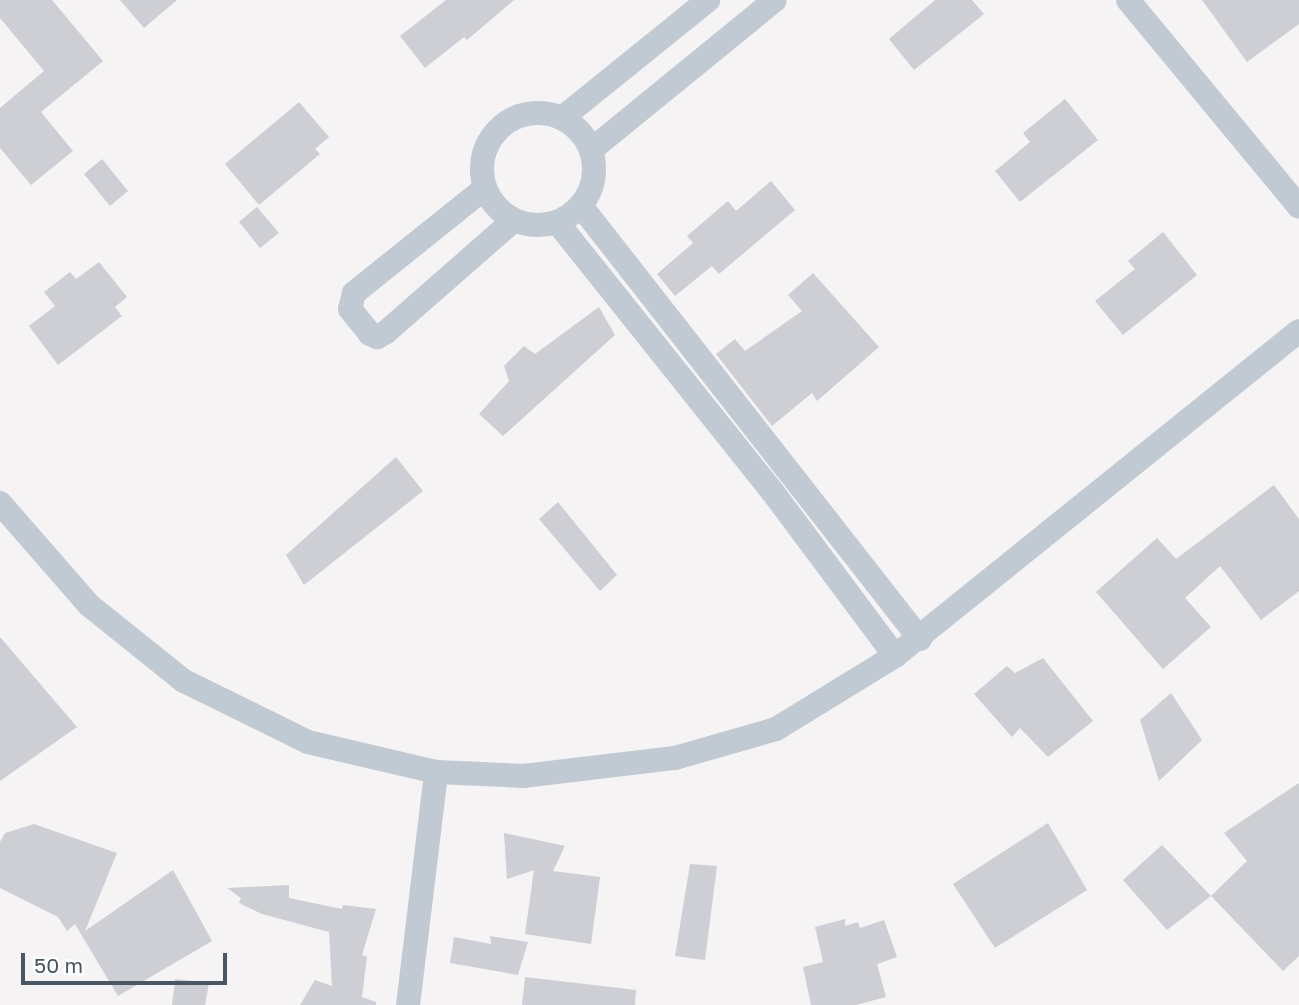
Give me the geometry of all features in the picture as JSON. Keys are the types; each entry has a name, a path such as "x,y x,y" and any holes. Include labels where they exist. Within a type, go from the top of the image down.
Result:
{"street":[{"path":"591,150 775,0"},
{"path":"1128,0 1299,207"},
{"path":"562,118 703,4 724,41"},
{"path":"534,113 562,118 574,126 591,150 593,179 581,206 557,222 535,225 514,220 492,201 485,188 482,174 487,145 506,123 534,113"},
{"path":"485,188 354,293 350,309 370,334 377,337 385,332 514,220"},
{"path":"581,206 920,639"},
{"path":"557,222 772,491 895,656"},
{"path":"603,282 627,264"},
{"path":"0,503 89,605 184,681 308,742 436,772 523,776 675,758 776,729 920,639 1299,331"},
{"path":"772,491 793,475"},
{"path":"408,1005 436,772"}],"building":[{"path":"0,0 52,0 103,61 41,112 73,151 31,185 0,148 0,108 44,71 0,18"},
{"path":"120,0 177,0 144,28"},
{"path":"446,0 514,0 467,40 464,37 425,68 400,36"},
{"path":"935,0 972,0 984,14 914,70 889,39"},
{"path":"1202,0 1299,0 1299,24 1247,62"},
{"path":"1065,99 1098,140 1020,202 995,171 1030,142 1023,133"},
{"path":"299,102 329,137 315,149 320,154 259,205 225,164"},
{"path":"102,159 128,191 110,206 84,174"},
{"path":"771,181 795,210 719,274 712,266 675,296 657,274 693,243 687,236 728,201 736,211"},
{"path":"257,207 279,233 260,248 239,222"},
{"path":"1163,232 1197,275 1123,335 1095,301 1135,269 1128,261"},
{"path":"99,262 127,297 115,307 122,316 58,365 29,326 55,306 44,292 70,272 76,279"},
{"path":"813,273 879,347 817,401 812,393 772,426 716,354 735,339 745,351 802,311 788,295"},
{"path":"599,307 615,335 503,436 479,414 509,381 504,366 524,346 535,354"},
{"path":"396,457 423,491 304,585 286,555"},
{"path":"1274,485 1299,519 1299,591 1261,620 1220,566 1185,598 1211,627 1163,669 1096,592 1157,538 1176,559"},
{"path":"558,502 617,575 600,591 539,519"},
{"path":"0,637 77,727 0,781"},
{"path":"1043,658 1093,721 1048,757 1020,728 1012,737 974,694 1007,666 1015,673"},
{"path":"1171,693 1202,740 1159,781 1140,720"},
{"path":"1299,783 1299,956 1283,971 1211,896 1247,861 1224,833"},
{"path":"1048,823 1087,890 995,948 953,884"},
{"path":"34,824 117,853 85,931 173,870 212,941 118,996 75,924 67,931 58,917 0,888 0,842 5,833"},
{"path":"504,833 565,846 553,871 600,877 591,944 525,934 534,870 507,879"},
{"path":"1162,845 1211,896 1167,930 1123,880"},
{"path":"690,864 717,866 705,960 675,956"},
{"path":"289,885 289,898 342,909 343,905 376,909 362,955 367,957 362,997 376,1002 376,1005 300,1005 315,980 332,986 329,932 262,914 239,903 241,898 227,888"},
{"path":"845,919 845,926 858,922 860,928 884,920 897,957 877,964 886,997 856,1005 811,1005 803,967 823,962 815,927"},
{"path":"490,936 528,942 518,975 450,963 454,937 491,944"},
{"path":"525,977 636,990 635,1005 522,1005"},
{"path":"175,979 209,983 205,1005 172,1005"}]}
